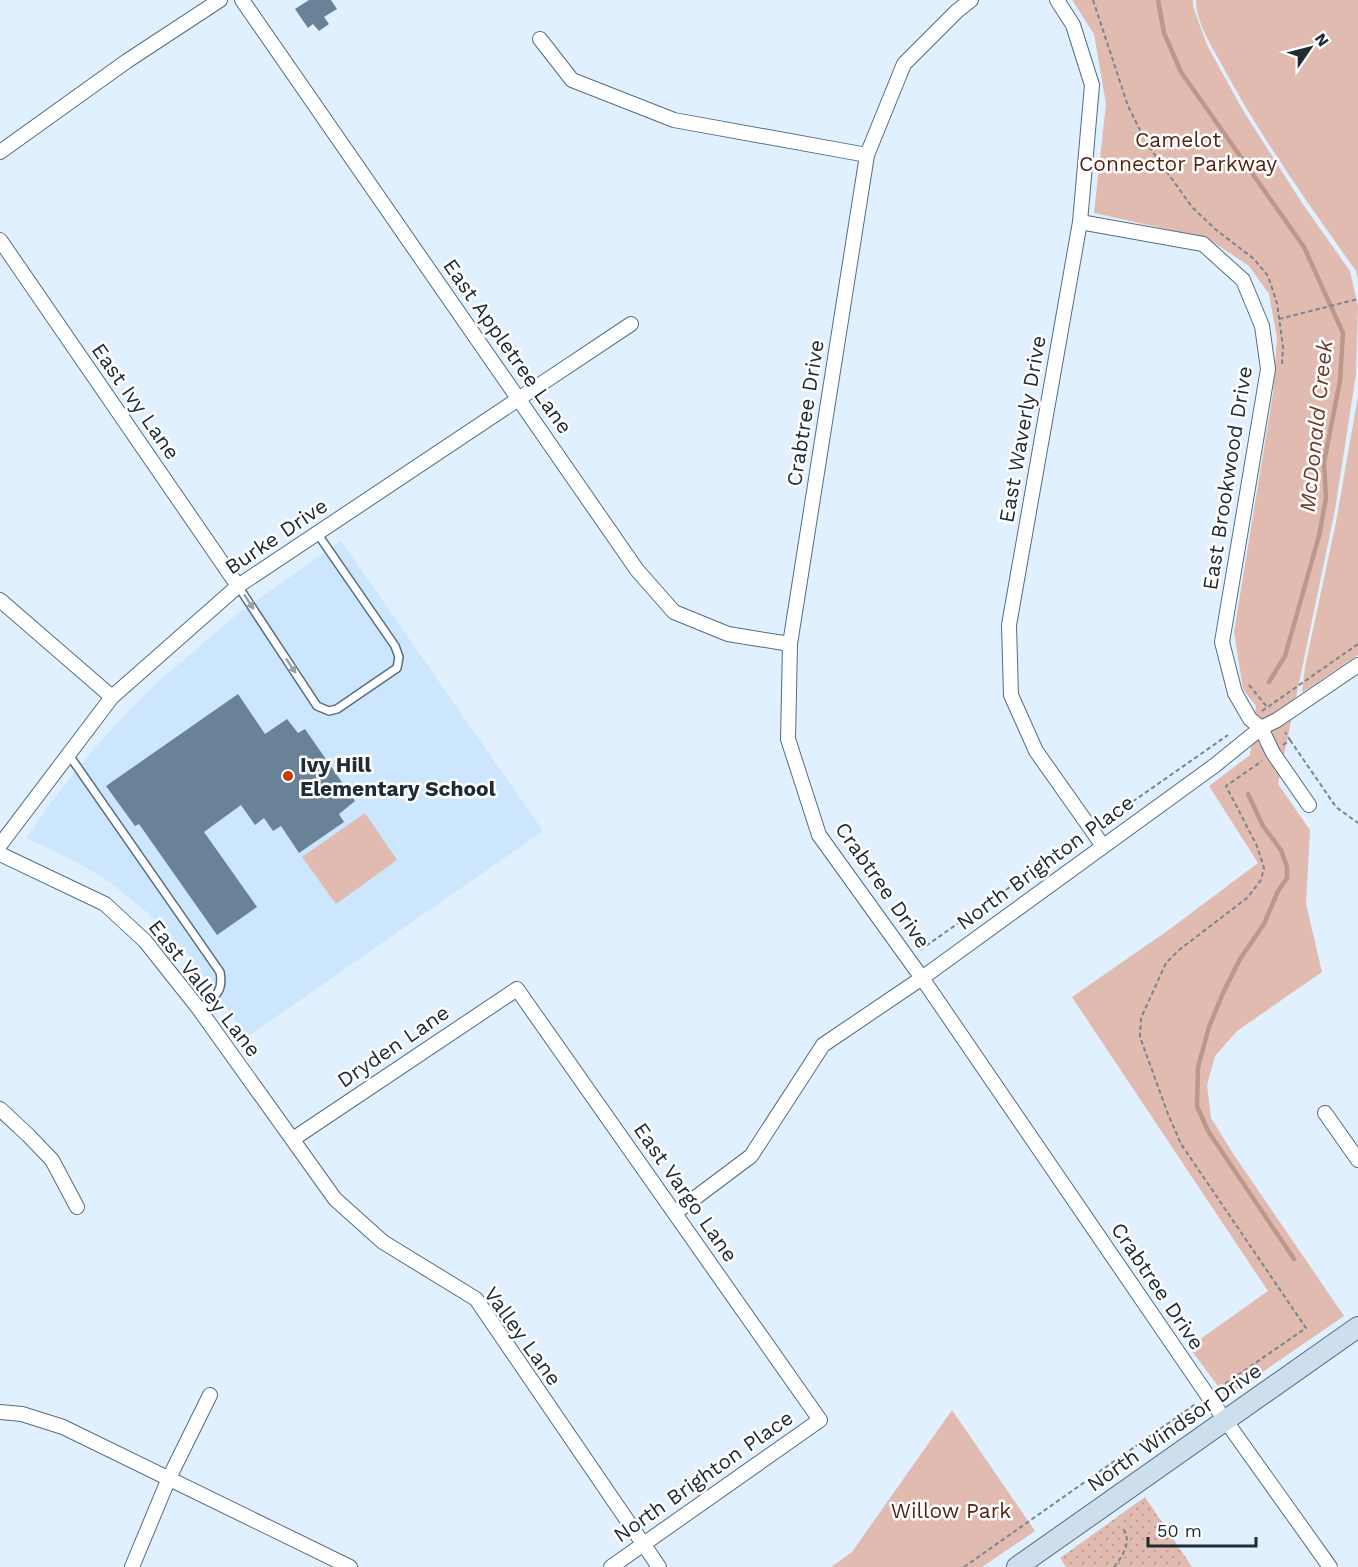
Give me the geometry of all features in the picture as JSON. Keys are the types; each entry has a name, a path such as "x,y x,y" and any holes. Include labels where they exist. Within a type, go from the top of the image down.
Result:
{"main road":[{"name":"North Windsor Drive","path":"1017,1567 1358,1327"}],"street":[{"path":"0,152 127,61 220,0"},
{"name":"East Appletree Lane","path":"242,0 637,570 674,612 728,634 790,644"},
{"name":"Crabtree Drive","path":"970,0 904,64 867,154 790,644 788,739 819,835 922,978 1208,1396 1330,1567"},
{"name":"East Waverly Drive","path":"1057,0 1073,25 1092,86 1080,222 1009,625 1011,695 1036,752 1103,846"},
{"path":"540,39 572,80 674,120 867,154"},
{"name":"East Brookwood Drive","path":"1080,222 1203,244 1243,280 1262,326 1268,369 1221,642 1235,693 1273,753 1310,805"},
{"name":"East Ivy Lane","path":"0,240 238,586"},
{"name":"Burke Drive","path":"0,845 112,697 238,586 631,324"},
{"path":"0,600 112,697"},
{"name":"North Brighton Place","path":"675,1213 751,1156 823,1045 922,978 1214,766 1255,724 1277,720 1358,665"},
{"name":"East Valley Lane","path":"0,854 105,904 145,940 200,1009 293,1139"},
{"name":"East Vargo Lane","path":"517,989 820,1420"},
{"name":"Dryden Lane","path":"293,1139 517,989"},
{"path":"0,1109 52,1160 77,1207"},
{"path":"1325,1113 1358,1160"},
{"name":"Valley Lane","path":"293,1139 335,1199 383,1242 476,1299 660,1567"},
{"path":"132,1567 169,1478 210,1395"},
{"path":"0,1412 22,1414 63,1427 350,1567"},
{"name":"North Brighton Place","path":"611,1567 820,1420"}],"lane":[{"path":"238,586 317,706 329,711 337,709 397,668 399,657 392,641 317,533"},
{"path":"69,755 220,972 222,982 220,989 200,1009"}],"path":[{"path":"1093,0 1128,106 1147,144 1192,207 1215,229 1254,259 1268,276 1279,319 1283,347 1282,372"},
{"path":"1279,319 1358,299"},
{"path":"908,959 1092,830 1255,724 1267,707 1358,644"},
{"path":"1246,681 1277,720 1336,807 1358,823"},
{"path":"964,1567 1306,1328 1181,1144 1140,1037 1141,1018 1166,963 1246,897 1261,880 1264,868 1257,846 1226,786 1290,740"},
{"path":"1114,1567 1127,1545 1122,1527"}],"shaded area":[{"name":"Ivy Hill Elementary School","path":"341,541 543,831 247,1037 186,952 148,913 107,880 71,859 26,838 89,755 160,680 236,615"}],"green space":[{"name":"Camelot Connector Parkway","path":"1072,0 1193,0 1207,45 1244,112 1302,203 1350,271 1358,306 1356,374 1335,510 1278,784 1310,830 1306,904 1322,972 1237,1031 1215,1056 1207,1085 1211,1118 1344,1316 1226,1397 1189,1347 1268,1291 1072,997 1170,929 1258,863 1209,786 1250,755 1256,706 1243,689 1234,632 1273,393 1277,338 1269,294 1249,266 1207,238 1094,213 1106,104 1094,34"},
{"path":"1196,0 1358,0 1358,281 1356,271 1286,171 1238,94 1206,35 1199,18"},
{"path":"1358,396 1358,655 1302,693 1305,667 1336,522"},
{"path":"365,813 397,860 336,904 302,857"},
{"name":"Willow Park","path":"952,1410 1035,1531 982,1567 831,1567 852,1552"},
{"path":"1145,1497 1192,1567 1066,1567 1060,1558"}],"building":[{"path":"309,0 331,0 337,9 324,17 329,24 319,31 313,24 308,28 295,9"},
{"path":"238,694 265,734 287,719 298,733 305,729 355,801 339,814 344,822 299,853 281,826 273,831 264,818 255,825 241,805 204,832 257,907 217,935 139,824 135,826 106,786"}],"waterway":[{"name":"McDonald Creek","path":"1158,0 1164,33 1181,72 1304,247 1343,333 1340,381 1324,462 1326,498 1319,536 1285,656 1269,682"},
{"name":"McDonald Creek","path":"1248,794 1263,826 1281,850 1287,867 1287,878 1278,891 1264,924 1240,959 1209,1027 1198,1067 1197,1106 1208,1131 1294,1259"}],"place":[{"name":"Ivy Hill Elementary School","path":"288,776"}]}
